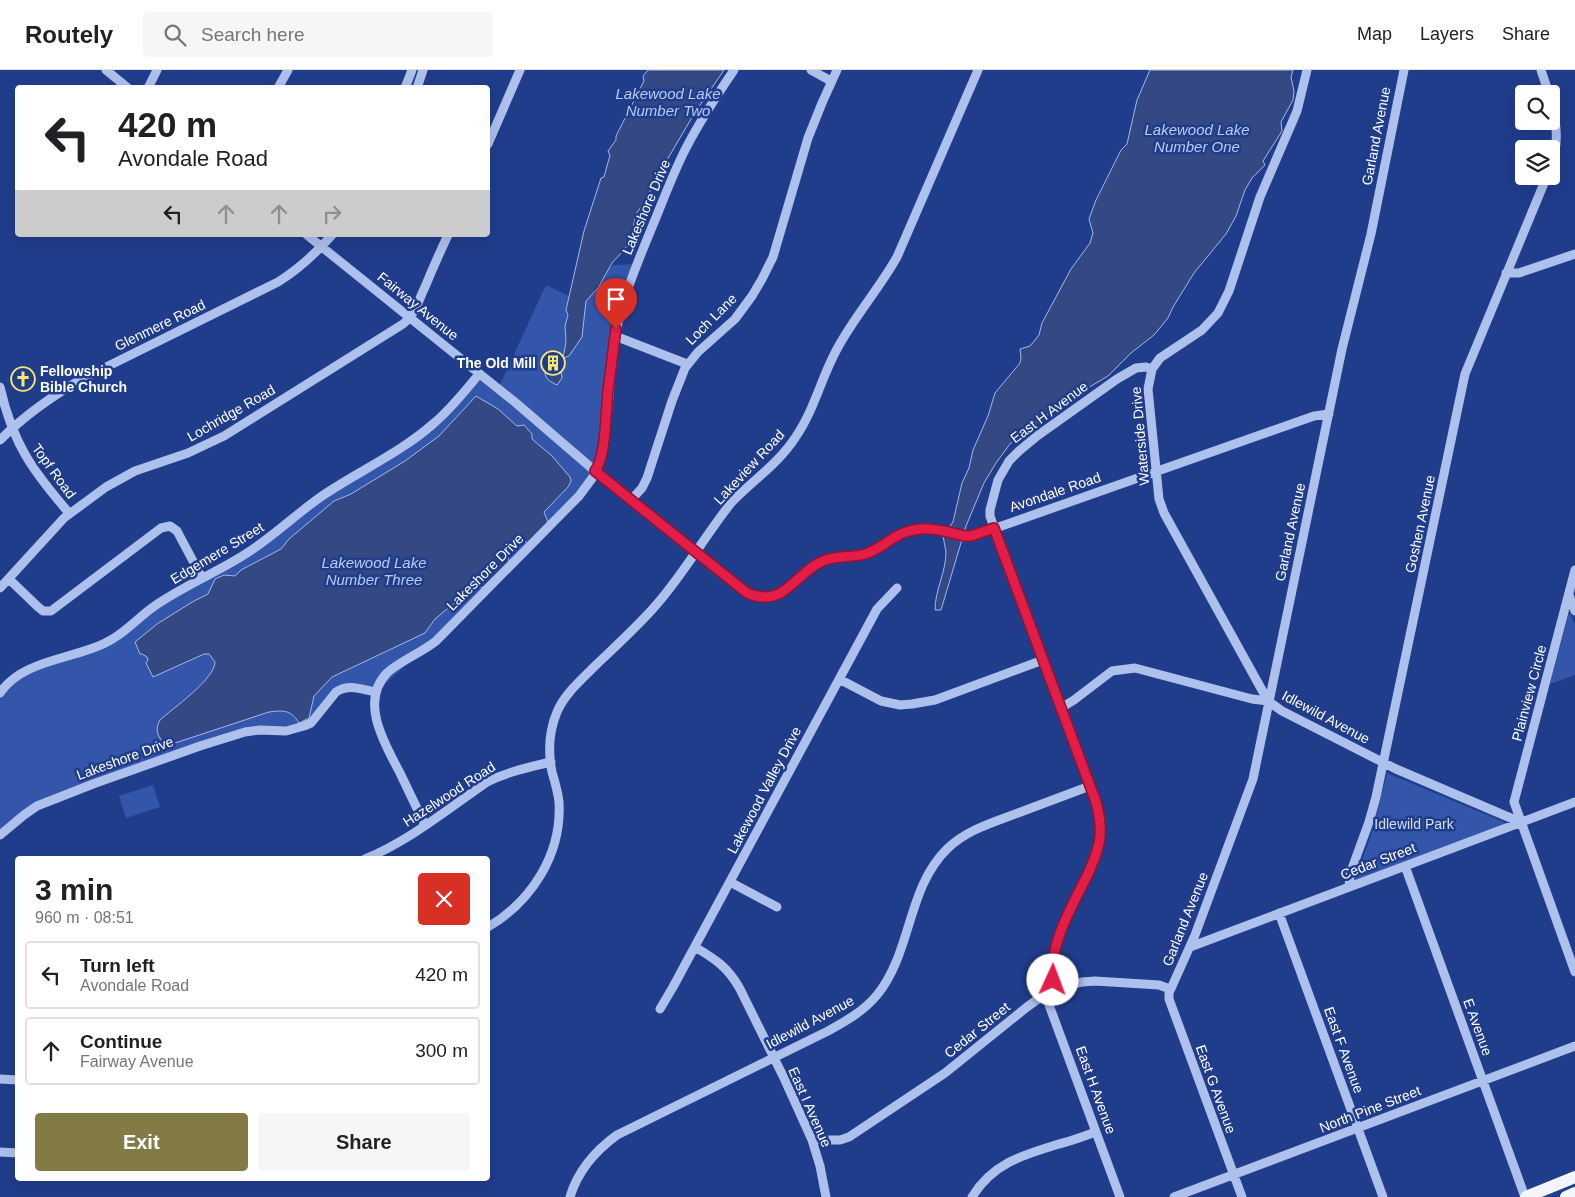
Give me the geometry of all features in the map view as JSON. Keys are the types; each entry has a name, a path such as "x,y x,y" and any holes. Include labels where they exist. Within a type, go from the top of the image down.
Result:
{"main road":[{"path":"1526,1197 1575,1177"},
{"path":"1566,1197 1575,1194"}],"street":[{"path":"106,70 124,85"},
{"path":"150,85 157,70"},
{"path":"280,85 288,70"},
{"path":"406,85 412,70"},
{"path":"418,85 424,70"},
{"path":"490,139 520,70"},
{"name":"Lakeshore Drive","path":"0,835 24,814 37,806 85,787 244,732 296,729 311,723 340,689 350,686 376,692 387,674 395,667 431,646 578,496 592,480 598,467 603,444 615,336 624,299 674,175 699,124 734,70"},
{"path":"811,70 832,81"},
{"name":"Loch Lane","path":"631,500 642,488 647,478 680,379 687,364 735,319 752,296 773,257 808,138 837,70"},
{"name":"Lakeview Road","path":"490,926 507,914 523,899 541,876 550,857 556,838 559,814 551,762 550,736 561,705 574,686 639,624 657,604 745,488 774,464 786,451 804,424 837,348 885,278 897,257 978,70"},
{"name":"Waterside Drive","path":"1268,701 1164,513 1159,499 1148,389 1152,369 1160,358 1202,330 1218,312 1229,291 1263,188 1297,111 1307,70"},
{"name":"Garland Avenue","path":"1170,989 1190,947 1253,779 1342,349 1371,234 1404,70"},
{"path":"1541,70 1546,85"},
{"name":"Goshen Avenue","path":"1349,887 1350,874 1369,822 1384,763 1464,380 1471,358 1543,185"},
{"name":"Fairway Avenue","path":"308,237 479,374 695,552"},
{"name":"Glenmere Road","path":"0,440 46,400 82,379 278,282 300,267 330,237"},
{"name":"Lochridge Road","path":"0,588 69,513 118,479 153,464 188,453 224,436 403,324 418,307 423,290 447,237"},
{"path":"1506,274 1519,273 1575,254"},
{"path":"615,336 687,364"},
{"name":"East H Avenue","path":"1055,988 1052,967 1058,942 1067,917 1094,860 1099,844 1098,809 994,528 990,510 1002,471 1019,451 1036,436 1117,379 1136,368 1146,367 1152,369"},
{"name":"Edgemere Street","path":"0,693 24,672 105,644 120,635 157,604 264,542 332,489 418,436 453,406 479,374"},
{"name":"Topf Road","path":"0,386 12,429 34,470 69,513"},
{"name":"Avondale Road","path":"695,552 747,593 770,597 780,594 806,571 825,560 866,554 902,533 913,529 929,528 971,536 1314,416 1329,414"},
{"path":"9,580 43,611 50,611 161,528 170,526 177,531 202,578"},
{"name":"Plainview Circle","path":"1575,570 1514,799 1514,806 1575,972"},
{"name":"Lakewood Valley Drive","path":"660,1009 877,609 897,588"},
{"path":"1569,594 1575,611"},
{"path":"839,679 881,701 912,704 935,700 1043,660"},
{"name":"Idlewild Avenue","path":"1061,708 1112,671 1135,668 1268,701 1282,711 1384,763 1520,822"},
{"path":"376,692 376,715 381,735 425,825"},
{"name":"Hazelwood Road","path":"372,856 390,848 487,782 521,769 551,762"},
{"name":"Idlewild Avenue","path":"570,1197 577,1178 590,1159 600,1148 617,1135 849,1020 864,1009 885,985 897,960 929,872 949,847 971,832 1090,786"},
{"name":"Cedar Street","path":"1190,947 1575,802"},
{"name":"E Avenue","path":"1405,866 1526,1197"},
{"path":"730,882 777,907"},
{"name":"East F Avenue","path":"1279,913 1384,1197"},
{"name":"East I Avenue","path":"695,946 717,960 734,978 812,1140 820,1166 826,1197"},
{"name":"Cedar Street","path":"812,1140 840,1140 849,1137 945,1073 1055,988 1095,980 1159,985 1170,989"},
{"name":"East G Avenue","path":"1170,989 1169,999 1242,1197"},
{"name":"East H Avenue","path":"1045,994 1120,1197"},
{"name":"North Pine Street","path":"1174,1197 1575,1046"},
{"path":"0,1078 15,1080"},
{"path":"972,1197 983,1182 1002,1166 1038,1150 1096,1132"},
{"path":"0,1152 15,1153"}],"green space":[{"path":"637,264 620,312 596,473 416,656 376,692 336,692 303,723 260,730 37,806 0,837 0,694 2,690 47,663 105,644 142,615 246,554 312,503 408,443 479,374 498,389 546,285 569,296 590,296 608,269 614,265"},
{"path":"1569,614 1575,626 1575,675 1550,684 1568,616"},
{"name":"Idlewild Park","path":"1387,773 1505,824 1349,887 1372,832"},
{"path":"153,785 160,807 126,818 119,796"}],"water":[{"name":"Lakewood Lake Number Two","path":"648,70 724,70 694,114 657,177 646,200 636,214 631,237 625,249 612,263 598,288 586,301 582,337 569,356 563,358 566,342 565,326 568,315 566,310 584,231 601,178 604,177 610,155 608,151 616,140 616,136 644,81 643,76"},
{"name":"Lakewood Lake Number One","path":"1150,70 1293,70 1291,77 1294,91 1293,100 1281,122 1282,131 1263,161 1265,165 1252,178 1245,190 1236,216 1226,234 1194,273 1168,318 1154,335 1131,353 1108,376 1029,427 1010,444 996,463 984,483 966,526 941,610 935,610 946,559 943,536 953,522 962,483 995,393 1020,363 1020,349 1030,346 1039,335 1042,323 1071,269 1090,243 1093,233 1089,219 1096,200 1121,150 1127,144 1137,100"},
{"path":"560,357 564,363 561,369 562,378 557,385 548,379 545,373 550,371 554,361"},
{"name":"Lakewood Lake Number Three","path":"476,396 498,409 517,426 524,425 532,434 532,439 552,456 570,477 571,481 568,487 544,512 548,522 527,543 520,537 507,554 509,562 482,588 476,583 464,598 453,604 435,619 425,633 332,677 314,696 309,718 299,723 290,713 269,712 175,743 163,742 157,732 160,720 201,685 213,669 215,662 209,654 204,654 153,677 146,663 147,657 140,654 135,642 157,624 208,594 215,579 224,575 235,576 241,570 281,549 289,539 334,501 351,494 405,461 439,436"}],"place":[{"name":"The Old Mill","path":"553,363"},
{"name":"Fellowship Bible Church","path":"23,379"}],"route":[{"path":"616,329 603,444 598,467 595,471 747,593 763,597 780,594 814,565 825,560 866,554 902,533 913,529 929,528 971,536 994,528 1098,809 1099,844 1094,860 1060,933 1052,967 1053,980"}]}
